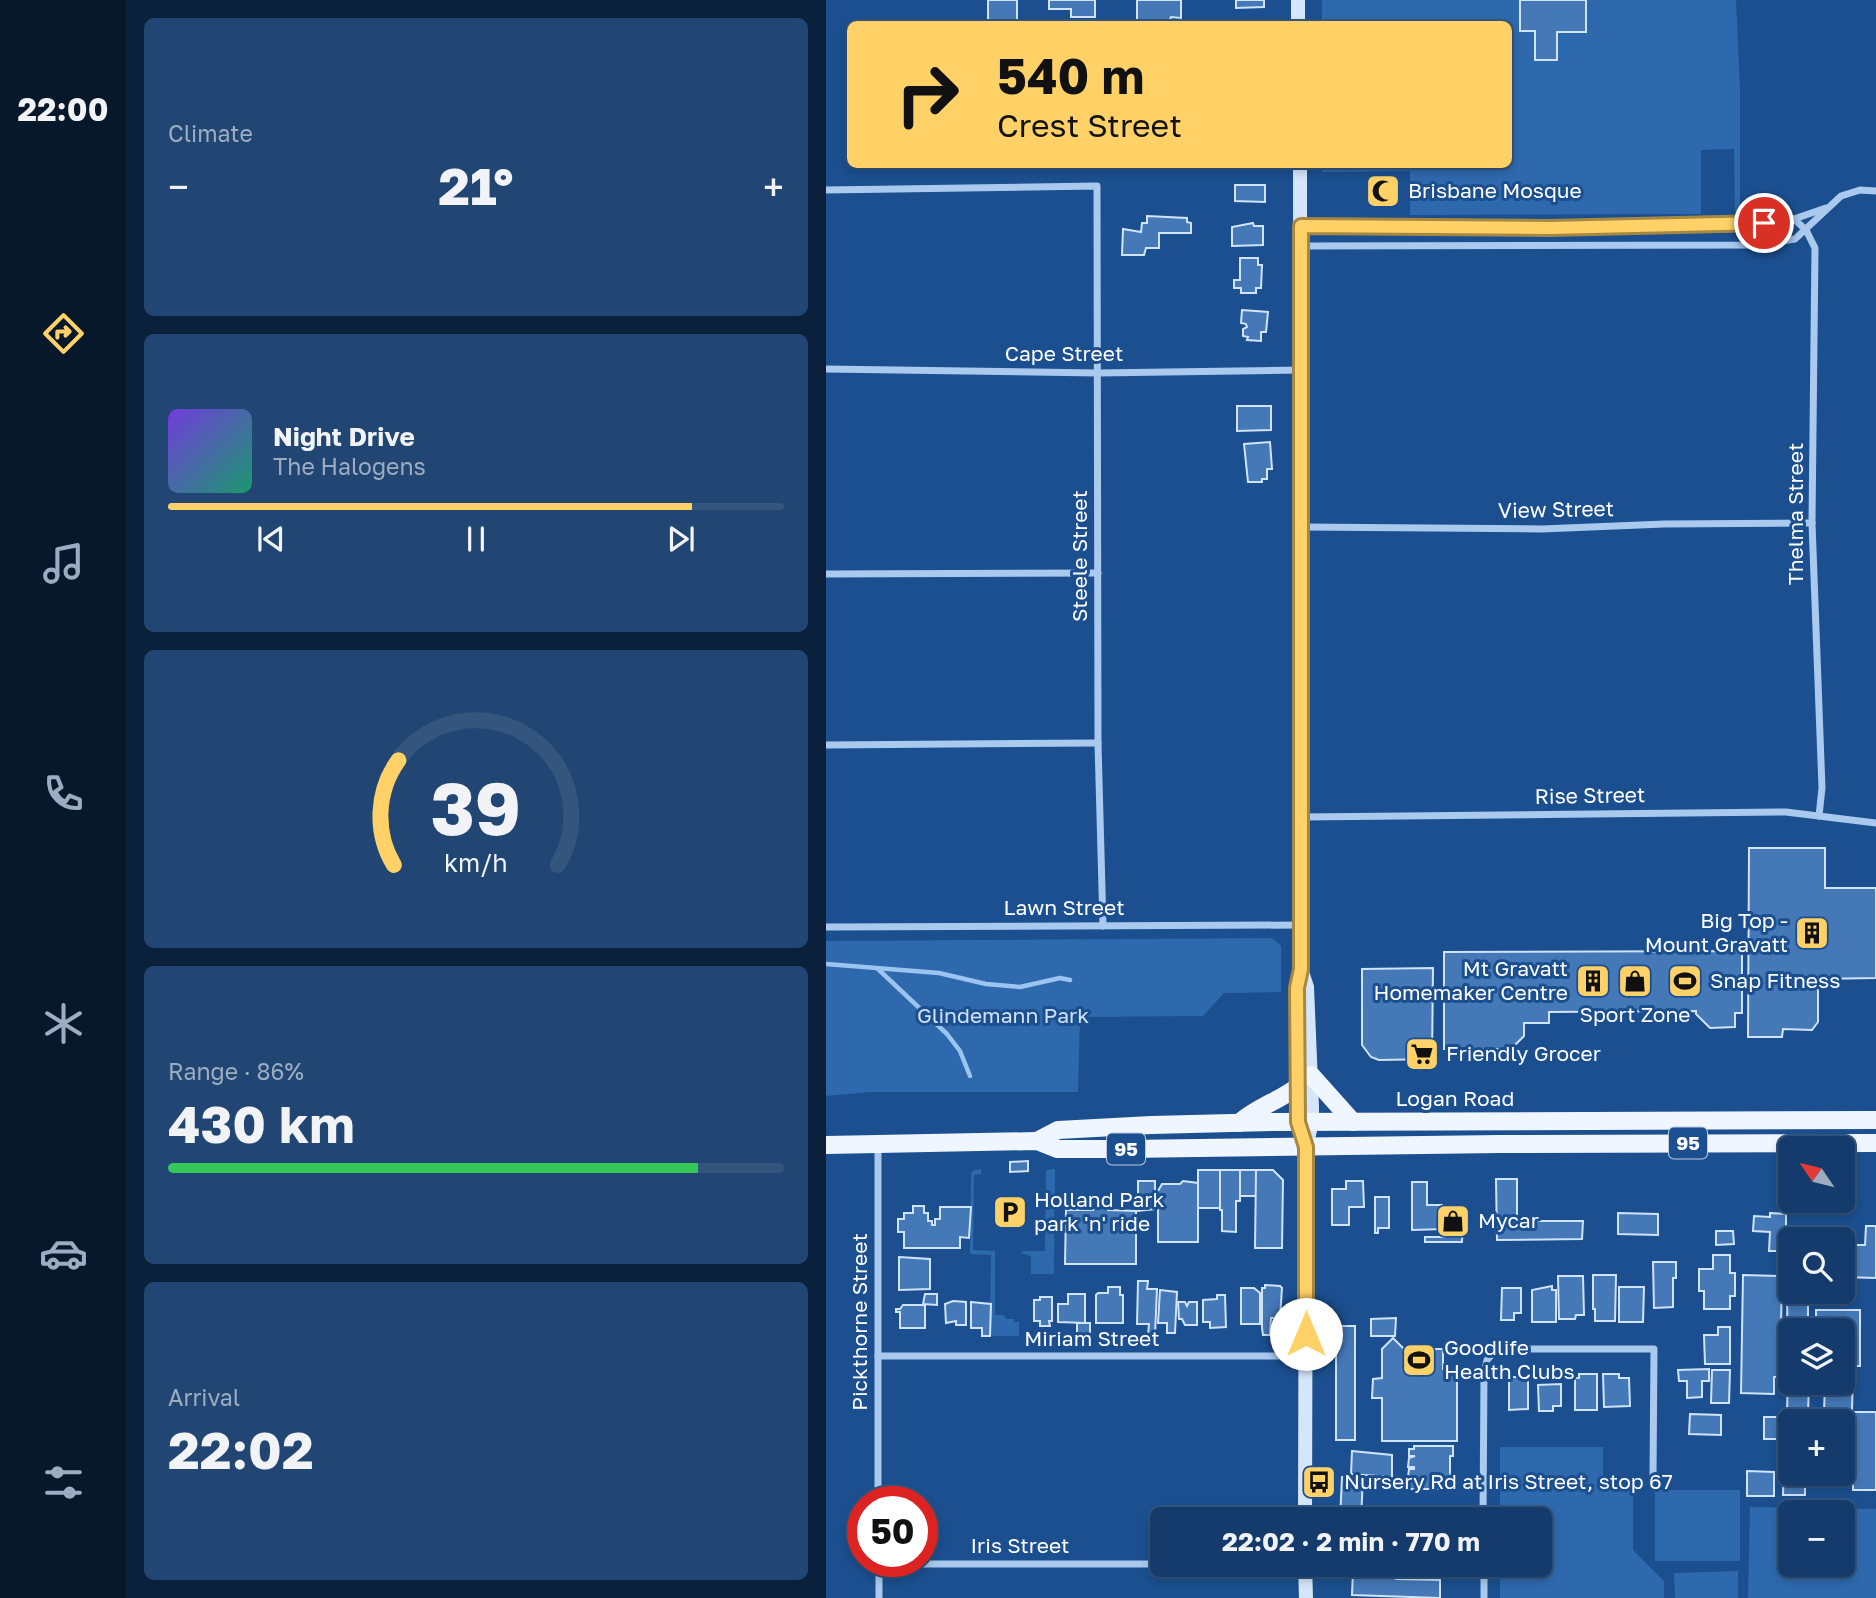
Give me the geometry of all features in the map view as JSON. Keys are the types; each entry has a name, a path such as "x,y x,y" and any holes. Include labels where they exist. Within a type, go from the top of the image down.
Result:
{"main road":[{"path":"1298,0 1298,21"},
{"path":"1300,168 1303,817 1301,969 1307,988 1304,1081 1305,1507"},
{"path":"1304,1081 1353,1122"},
{"path":"1239,1123 1254,1110 1284,1097 1304,1081"},
{"name":"Logan Road","path":"1037,1141 1058,1130 1239,1123 1876,1120"},
{"name":"Logan Road","path":"826,1145 1037,1141 1057,1149 1876,1143"},
{"path":"1305,1577 1306,1598"}],"street":[{"name":"Steele Street","path":"826,190 1097,187 1098,743 1103,926"},
{"path":"1300,246 1758,246 1795,239 1840,196 1860,190 1876,191"},
{"path":"1301,226 1549,228 1764,223 1794,219 1826,207"},
{"path":"1794,219 1806,230"},
{"name":"Thelma Street","path":"1806,230 1815,248 1816,276 1812,523 1822,788 1819,816"},
{"name":"Cape Street","path":"826,369 1098,373 1302,370"},
{"name":"View Street","path":"1302,527 1542,529 1664,524 1812,523"},
{"path":"826,573 1098,573"},
{"path":"826,745 1098,743"},
{"name":"Rise Street","path":"1303,817 1786,812 1876,823"},
{"name":"Lawn Street","path":"826,927 1302,925"},
{"name":"Pickthorne Street","path":"878,1143 878,1486"},
{"path":"1483,1507 1484,1373 1489,1356 1497,1349 1654,1349 1653,1476"},
{"name":"Miriam Street","path":"878,1356 1306,1356"},
{"name":"Iris Street","path":"938,1562 1150,1564"},
{"path":"879,1577 879,1598"},
{"path":"1483,1577 1484,1598"}],"green space":[{"path":"1322,0 1736,0 1740,90 1740,214 1735,214 1734,149 1701,150 1701,214 1410,215 1410,171 1322,172 1322,168 1512,168 1512,21 1322,21"},
{"name":"Glindemann Park","path":"1272,938 1281,946 1281,992 1224,993 1203,1016 1080,1017 1078,1092 871,1092 826,1096 826,941"},
{"path":"981,1169 981,1174 974,1175 973,1250 995,1251 995,1315 1004,1315 1006,1319 1019,1322 1019,1336 990,1336 991,1255 970,1254 971,1173"},
{"path":"1055,1169 1054,1274 1031,1274 1031,1256 1021,1253 1045,1251 1046,1170"},
{"path":"1500,1447 1603,1447 1603,1481 1611,1486 1633,1486 1633,1550 1664,1581 1664,1598 1500,1598 1500,1577 1552,1577 1552,1507 1500,1507"},
{"path":"1655,1490 1740,1490 1740,1561 1655,1561"},
{"path":"1750,1507 1778,1507 1778,1577 1855,1577 1855,1509 1876,1509 1876,1598 1748,1598"},
{"path":"1738,1571 1738,1598 1675,1598 1674,1573"}],"building":[{"path":"988,0 1017,0 1017,21 988,21"},
{"path":"1049,0 1095,0 1095,17 1071,17 1071,9 1049,9"},
{"path":"1137,0 1181,0 1181,18 1171,17 1169,21 1137,21"},
{"path":"1236,0 1264,0 1264,7 1236,8"},
{"path":"1520,0 1586,0 1586,32 1557,32 1557,60 1535,60 1535,31 1520,31"},
{"path":"1235,185 1265,185 1265,202 1235,201"},
{"path":"1147,216 1187,218 1187,222 1191,223 1191,233 1159,233 1159,248 1146,248 1144,255 1122,255 1123,229 1141,232 1142,223 1147,223"},
{"path":"1253,223 1254,226 1263,226 1263,245 1232,246 1232,227"},
{"path":"1240,258 1258,258 1258,265 1262,265 1261,288 1256,288 1256,293 1241,293 1241,288 1234,288 1234,280 1240,280"},
{"path":"1242,310 1268,312 1266,332 1261,332 1261,341 1247,340 1248,337 1243,336 1243,329 1247,327 1241,323"},
{"path":"1237,406 1271,406 1271,430 1237,431"},
{"path":"1270,442 1272,469 1267,469 1267,479 1262,479 1262,482 1248,482 1244,444"},
{"name":"Big Top - Mount Gravatt","path":"1749,848 1825,848 1825,888 1876,888 1876,978 1818,979 1818,1022 1812,1030 1783,1029 1782,1037 1748,1037"},
{"name":"Mt Gravatt Homemaker Centre","path":"1742,951 1742,1013 1735,1013 1735,1027 1710,1028 1696,1011 1549,1012 1549,1023 1524,1023 1524,1036 1511,1049 1444,1049 1444,952"},
{"path":"1433,968 1432,1059 1379,1060 1371,1057 1362,1045 1362,969"},
{"path":"1028,1161 1028,1171 1010,1172 1010,1162"},
{"path":"1198,1170 1220,1170 1220,1208 1198,1208"},
{"path":"1220,1170 1240,1170 1236,1232 1222,1231"},
{"path":"1240,1170 1256,1170 1256,1196 1240,1196"},
{"path":"1256,1170 1273,1170 1283,1180 1282,1248 1255,1248"},
{"path":"1496,1179 1517,1179 1517,1221 1583,1221 1582,1239 1497,1240"},
{"path":"1138,1181 1155,1181 1155,1209 1138,1211"},
{"path":"1183,1181 1198,1183 1198,1242 1158,1242 1158,1191 1162,1184 1180,1184"},
{"path":"1346,1181 1363,1181 1364,1207 1349,1207 1349,1225 1332,1225 1332,1189 1346,1189"},
{"path":"1412,1182 1427,1182 1427,1205 1442,1205 1442,1212 1463,1212 1462,1242 1425,1242 1425,1237 1445,1237 1445,1229 1412,1230"},
{"path":"1375,1197 1389,1197 1389,1228 1378,1228 1378,1233 1375,1233"},
{"path":"1093,1199 1108,1199 1108,1210 1136,1211 1136,1264 1065,1264 1066,1210 1093,1210"},
{"path":"913,1206 924,1206 924,1213 928,1213 928,1221 932,1221 932,1225 935,1225 935,1219 940,1219 940,1207 971,1207 969,1238 960,1237 960,1248 904,1248 904,1232 898,1232 898,1219 904,1219 904,1213 913,1213"},
{"path":"1618,1213 1658,1214 1658,1235 1618,1234"},
{"path":"1770,1213 1786,1214 1786,1227 1778,1227 1778,1251 1769,1251 1770,1232 1753,1231 1754,1216 1770,1217"},
{"path":"1866,1226 1876,1226 1876,1278 1855,1277 1855,1245 1865,1245"},
{"path":"1716,1231 1733,1231 1734,1244 1716,1245"},
{"path":"1713,1255 1730,1255 1730,1273 1735,1273 1735,1296 1730,1296 1730,1309 1704,1309 1704,1291 1699,1291 1699,1269 1713,1269"},
{"path":"899,1257 930,1259 930,1289 899,1290"},
{"path":"1653,1262 1676,1262 1673,1307 1654,1308"},
{"path":"1593,1275 1616,1275 1615,1321 1595,1321"},
{"path":"1743,1275 1778,1276 1778,1304 1781,1304 1781,1318 1778,1318 1778,1377 1774,1377 1774,1394 1741,1393"},
{"path":"1558,1276 1583,1276 1584,1315 1576,1315 1575,1319 1559,1319"},
{"path":"1138,1281 1148,1281 1147,1289 1157,1289 1155,1335 1148,1335 1149,1324 1137,1324"},
{"path":"1265,1285 1282,1288 1280,1318 1271,1318 1270,1335 1263,1335 1262,1328 1262,1288 1265,1288"},
{"path":"1552,1286 1552,1290 1556,1290 1556,1322 1532,1322 1532,1290"},
{"path":"1108,1287 1120,1287 1120,1295 1123,1295 1123,1323 1096,1323 1096,1295 1108,1293"},
{"path":"1619,1287 1644,1287 1643,1322 1619,1322"},
{"path":"1241,1288 1254,1288 1260,1293 1260,1324 1241,1324"},
{"path":"1502,1288 1521,1288 1521,1313 1514,1313 1514,1320 1501,1320"},
{"path":"1160,1290 1177,1292 1175,1333 1167,1333 1167,1323 1158,1323"},
{"path":"925,1294 937,1294 937,1305 923,1304"},
{"path":"1068,1294 1085,1294 1085,1323 1058,1322 1058,1304 1068,1304"},
{"path":"1217,1295 1225,1295 1226,1327 1210,1328 1210,1322 1203,1322 1203,1300 1217,1299"},
{"path":"1040,1297 1052,1297 1050,1326 1040,1326 1040,1321 1034,1321 1034,1300 1040,1300"},
{"path":"953,1301 966,1302 966,1325 956,1325 956,1321 946,1323 945,1304"},
{"path":"971,1302 991,1304 990,1336 982,1336 982,1328 971,1328"},
{"path":"1178,1302 1185,1302 1187,1306 1189,1302 1197,1302 1197,1325 1185,1325 1182,1319 1179,1319"},
{"path":"1787,1304 1808,1304 1808,1318 1787,1318"},
{"path":"903,1305 925,1305 925,1328 900,1328 900,1312 896,1312 896,1309"},
{"path":"1816,1310 1860,1310 1860,1366 1855,1366 1855,1318 1816,1318"},
{"path":"1396,1318 1395,1336 1371,1336 1371,1319"},
{"path":"1077,1323 1090,1323 1090,1336 1077,1336"},
{"path":"1336,1326 1355,1326 1355,1440 1336,1440"},
{"path":"1718,1327 1730,1327 1730,1364 1705,1364 1704,1335 1718,1335"},
{"path":"1393,1338 1404,1349 1443,1349 1443,1369 1457,1369 1457,1441 1382,1441 1382,1398 1372,1398 1373,1379 1382,1378 1382,1349"},
{"path":"1709,1369 1709,1381 1702,1381 1702,1397 1687,1398 1687,1381 1679,1381 1678,1370"},
{"path":"1712,1370 1730,1370 1729,1403 1711,1403"},
{"path":"1579,1374 1597,1374 1597,1410 1575,1410 1575,1378 1579,1378"},
{"path":"1603,1374 1619,1374 1619,1378 1629,1378 1630,1406 1604,1407"},
{"path":"1509,1377 1528,1377 1528,1409 1509,1410"},
{"path":"1561,1384 1561,1406 1553,1406 1553,1411 1539,1411 1538,1385"},
{"path":"1787,1395 1809,1395 1808,1409 1787,1409"},
{"path":"1825,1395 1852,1395 1852,1409 1824,1409"},
{"path":"1855,1412 1876,1412 1876,1490 1853,1490"},
{"path":"1690,1414 1721,1415 1721,1435 1689,1434"},
{"path":"1764,1417 1778,1417 1778,1439 1764,1439"},
{"path":"1414,1446 1453,1446 1450,1473 1453,1486 1447,1486 1447,1489 1408,1489 1408,1479 1415,1479 1408,1477 1409,1469 1414,1469 1408,1467 1409,1458 1415,1456 1409,1456 1409,1449 1414,1449"},
{"path":"1352,1451 1392,1455 1392,1477 1351,1474"},
{"path":"1747,1471 1774,1472 1774,1496 1747,1496"},
{"path":"1342,1477 1363,1478 1362,1507 1341,1507"},
{"path":"1783,1486 1805,1486 1805,1495 1783,1495"},
{"path":"1353,1577 1440,1580 1440,1598 1352,1595"}],"waterway":[{"path":"826,964 939,973 986,984 1020,987 1060,978 1070,980"},
{"path":"878,969 947,1034 960,1051 970,1076"}],"place":[{"name":"Brisbane Mosque","path":"1383,191"},
{"name":"Big Top - Mount Gravatt","path":"1812,933"},
{"name":"Mt Gravatt Homemaker Centre","path":"1593,981"},
{"name":"Sport Zone","path":"1635,981"},
{"name":"Snap Fitness","path":"1685,981"},
{"name":"Friendly Grocer","path":"1422,1054"},
{"name":"Holland Park park 'n' ride","path":"1010,1212"},
{"name":"Mycar","path":"1453,1221"},
{"name":"Goodlife Health Clubs","path":"1419,1360"},
{"name":"Nursery Rd at Iris Street, stop 67","path":"1319,1482"}],"route":[{"path":"1306,1334 1306,1147 1298,1122 1297,988 1301,969 1303,817 1301,226 1549,228 1764,223"}]}
